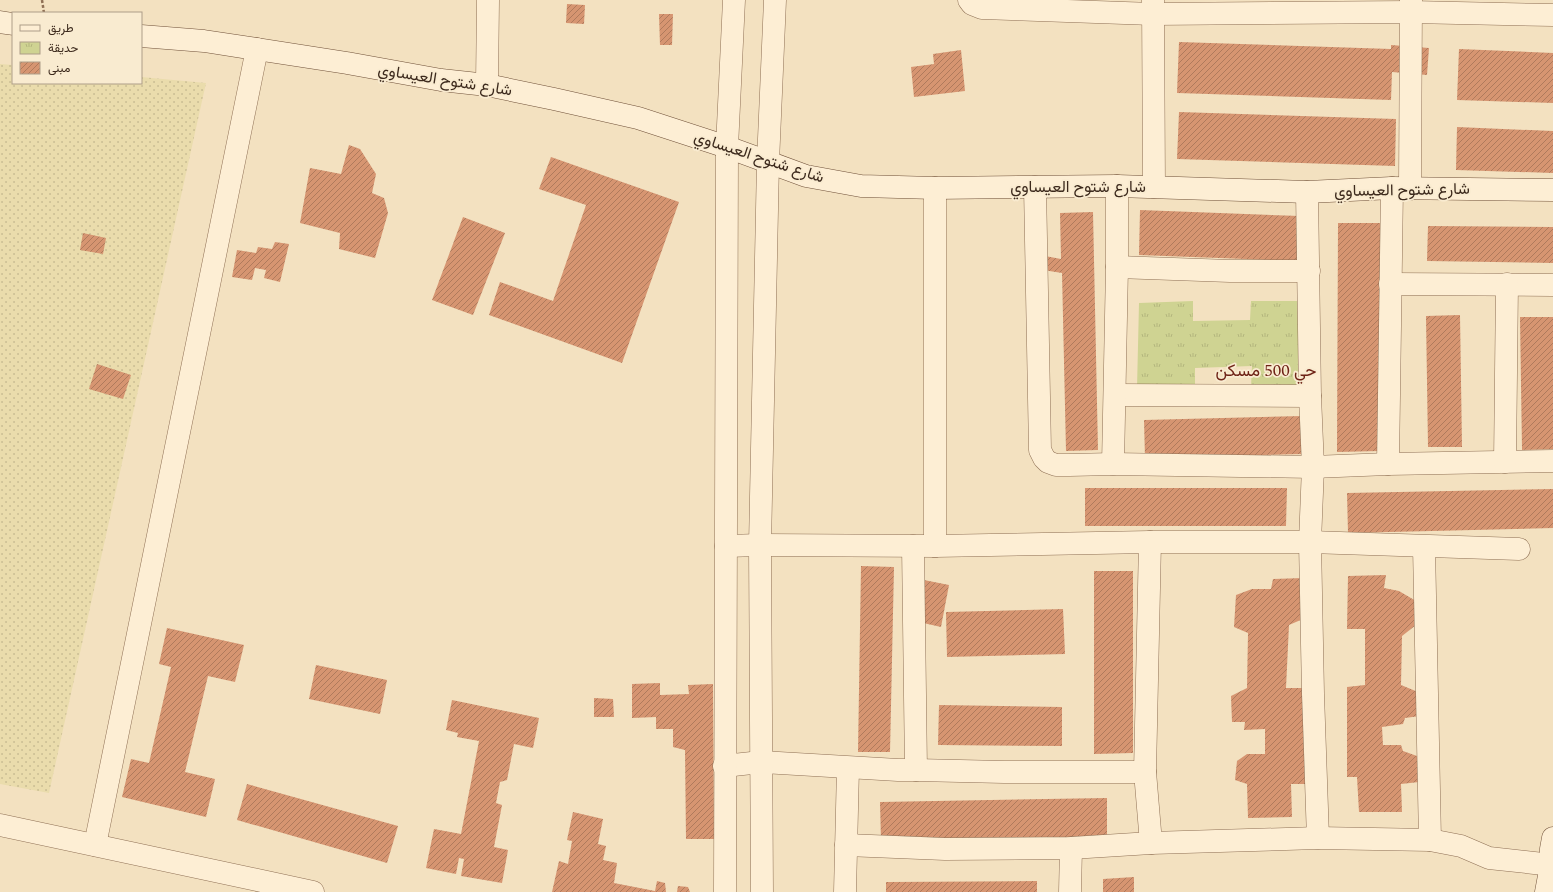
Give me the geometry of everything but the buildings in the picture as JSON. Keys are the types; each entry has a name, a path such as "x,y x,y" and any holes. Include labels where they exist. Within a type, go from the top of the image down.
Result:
{"street":[{"path":"486,85 488,0"},
{"path":"725,892 724,766 727,147 734,0"},
{"path":"762,892 760,545 768,162 775,0"},
{"path":"969,0 972,4 982,8 1411,6 1553,15"},
{"path":"1388,464 1390,284 1401,188 1411,6"},
{"path":"1153,7 1154,187"},
{"path":"0,22 12,24"},
{"name":"شارع شتوح العيساوي","path":"142,36 204,41 257,49 441,80 486,85 554,99 638,118 727,147 806,176 861,186 935,188 1117,186 1307,192 1401,188 1553,190"},
{"path":"95,845 257,49"},
{"path":"1113,464 1117,186"},
{"path":"1035,187 1040,450 1048,462 1056,465 1113,464 1313,467 1553,461"},
{"path":"935,188 935,546"},
{"path":"1307,192 1310,396 1313,467 1310,542 1313,702 1318,838"},
{"path":"1117,267 1230,271 1309,271"},
{"path":"1390,284 1553,285"},
{"path":"1505,462 1507,284"},
{"path":"1115,396 1310,396"},
{"path":"726,546 935,546 1150,542 1310,542 1519,549"},
{"path":"1150,542 1145,772 1151,843"},
{"path":"913,546 916,770"},
{"path":"1424,547 1430,840"},
{"path":"724,766 761,762 898,770 1145,772"},
{"path":"845,892 848,768"},
{"path":"0,825 313,892"},
{"path":"846,845 945,848 1071,848 1151,843 1318,838 1430,840 1461,846 1489,858 1552,865"},
{"path":"1546,892 1552,865 1551,849 1553,838"},
{"path":"1070,892 1071,848"}],"path":[{"path":"42,0 44,12"}],"shaded area":[{"path":"0,64 12,65 12,84 142,84 142,77 206,83 49,793 0,784"}],"green space":[{"path":"1193,301 1193,321 1250,320 1251,301 1300,301 1300,388 1251,387 1252,366 1195,368 1195,387 1137,388 1139,303"}],"district":[{"name":"حي 500 مسكن","path":"1266,371"}]}
